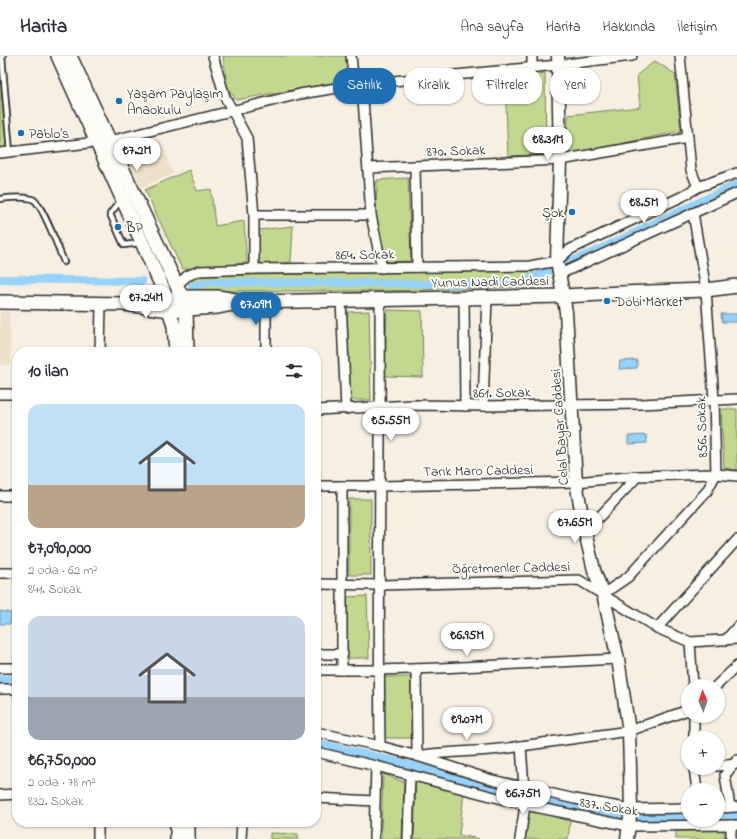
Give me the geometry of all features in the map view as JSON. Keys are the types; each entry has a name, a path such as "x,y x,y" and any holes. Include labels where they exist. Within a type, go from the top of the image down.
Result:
{"main road":[{"path":"58,56 182,297 187,347"},
{"path":"70,56 103,142 122,198 143,243 168,304 174,326 176,347"},
{"name":"Yunus Nadi Caddesi","path":"0,302 168,304 182,297 218,307 243,302 266,301 563,296 706,290 737,286"},
{"path":"177,827 177,839"},
{"path":"188,827 188,839"}],"street":[{"path":"213,56 225,97 247,138 254,215 254,269"},
{"path":"351,56 354,68"},
{"path":"532,56 532,68 558,61 632,56"},
{"path":"680,56 691,170 698,187"},
{"name":"Celal Bayar Caddesi","path":"558,61 560,160 559,268 566,312 576,482 585,532 594,570 603,594 618,659 629,731 631,809 627,839"},
{"path":"396,81 472,74"},
{"path":"0,153 103,142 300,94 333,88"},
{"path":"360,104 368,168 371,215 382,268"},
{"name":"870. Sokak","path":"368,168 560,160 688,138"},
{"path":"415,166 416,267"},
{"path":"559,268 569,250 681,197 698,187 737,173"},
{"path":"559,268 693,213 737,193"},
{"name":"856. Sokak","path":"603,594 628,577 707,490 716,474 714,400 706,290 693,213"},
{"path":"254,215 371,215"},
{"name":"864. Sokak","path":"182,297 187,276 199,272 254,269 416,267 530,266 559,268"},
{"path":"464,298 465,406"},
{"path":"483,406 487,298"},
{"path":"380,299 380,746"},
{"path":"341,300 346,409"},
{"path":"266,301 266,347"},
{"path":"100,347 101,304"},
{"path":"0,394 12,394"},
{"name":"861. Sokak","path":"321,410 381,407 642,404 737,400"},
{"name":"Tarık Maro Caddesi","path":"321,486 576,482 638,476 716,474 737,476"},
{"path":"585,532 638,476"},
{"path":"342,486 342,670"},
{"path":"0,496 12,496"},
{"path":"657,628 737,540"},
{"path":"0,573 12,573"},
{"name":"Öğretmenler Caddesi","path":"321,584 380,585 579,580 657,628 690,642 737,639"},
{"path":"726,640 737,627"},
{"path":"690,642 693,679"},
{"path":"321,654 343,654"},
{"path":"321,670 416,669 618,659"},
{"path":"723,679 737,666"},
{"path":"0,668 12,668"},
{"path":"416,669 417,756 436,753 506,749 629,731 681,712"},
{"path":"0,689 12,689"},
{"name":"837. Sokak","path":"321,733 380,746 492,780 574,799 631,809 681,808"},
{"path":"521,746 524,788"},
{"name":"837. Sokak","path":"321,753 525,805 628,826 734,825"},
{"path":"725,765 736,763"},
{"path":"733,807 725,775 736,763"},
{"path":"374,839 376,766"},
{"path":"408,839 410,775"},
{"path":"0,795 12,794"},
{"path":"321,798 375,801"},
{"path":"520,839 525,805"},
{"path":"731,839 734,825"},
{"path":"98,827 98,839"},
{"path":"242,827 242,839"}],"lane":[{"path":"3,56 10,152"},
{"path":"0,199 23,198 34,200 44,216 64,262"},
{"path":"122,198 110,214 124,245 143,243"}],"shaded area":[{"path":"160,139 173,174 141,187 121,148"},
{"path":"9,311 11,364 0,365 0,312"}],"green space":[{"path":"223,56 346,56 348,68 333,68 333,83 236,100 227,86"},
{"path":"655,61 675,74 681,131 567,155 568,115 640,107 637,75"},
{"path":"542,73 545,73 546,154 508,156 506,104 542,104"},
{"path":"0,74 6,145 4,148 0,148"},
{"path":"189,170 197,191 211,189 215,226 244,221 247,263 182,269 145,190"},
{"path":"408,178 411,261 386,262 376,215 377,180"},
{"path":"293,226 291,262 264,265 258,260 259,230"},
{"path":"530,270 539,279 535,287 376,291 201,291 191,282 196,276"},
{"path":"387,310 422,311 423,377 385,376"},
{"path":"369,311 371,400 349,400 347,312"},
{"path":"721,409 737,409 737,470 724,468"},
{"path":"349,499 371,499 371,575 349,575"},
{"path":"367,596 369,658 348,658 346,597"},
{"path":"383,677 411,677 412,738 384,738"},
{"path":"383,774 404,782 402,839 381,839"},
{"path":"416,779 464,792 459,835 479,839 414,839"},
{"path":"529,810 570,821 568,839 524,839"},
{"path":"724,830 724,839 676,839 676,831"},
{"path":"270,833 298,834 298,839 270,839"}],"water":[{"path":"721,314 737,314 737,322 722,322"},
{"path":"637,360 637,368 619,369 620,361"},
{"path":"646,435 647,443 628,444 628,436"},
{"path":"0,611 11,613 10,624 0,624"}],"waterway":[{"path":"192,286 209,282 465,284 522,282 596,251 737,184"},
{"path":"0,279 142,281"},
{"path":"0,679 12,679"},
{"path":"321,744 415,766 487,787 562,806 638,818 681,817"},
{"path":"725,816 737,816"}],"place":[{"name":"Yaşam Paylaşım Anaokulu","path":"119,101"},
{"name":"Pablo's","path":"21,133"},
{"name":"Şok","path":"572,212"},
{"name":"BP","path":"118,227"},
{"name":"Dobi Market","path":"607,301"}]}
